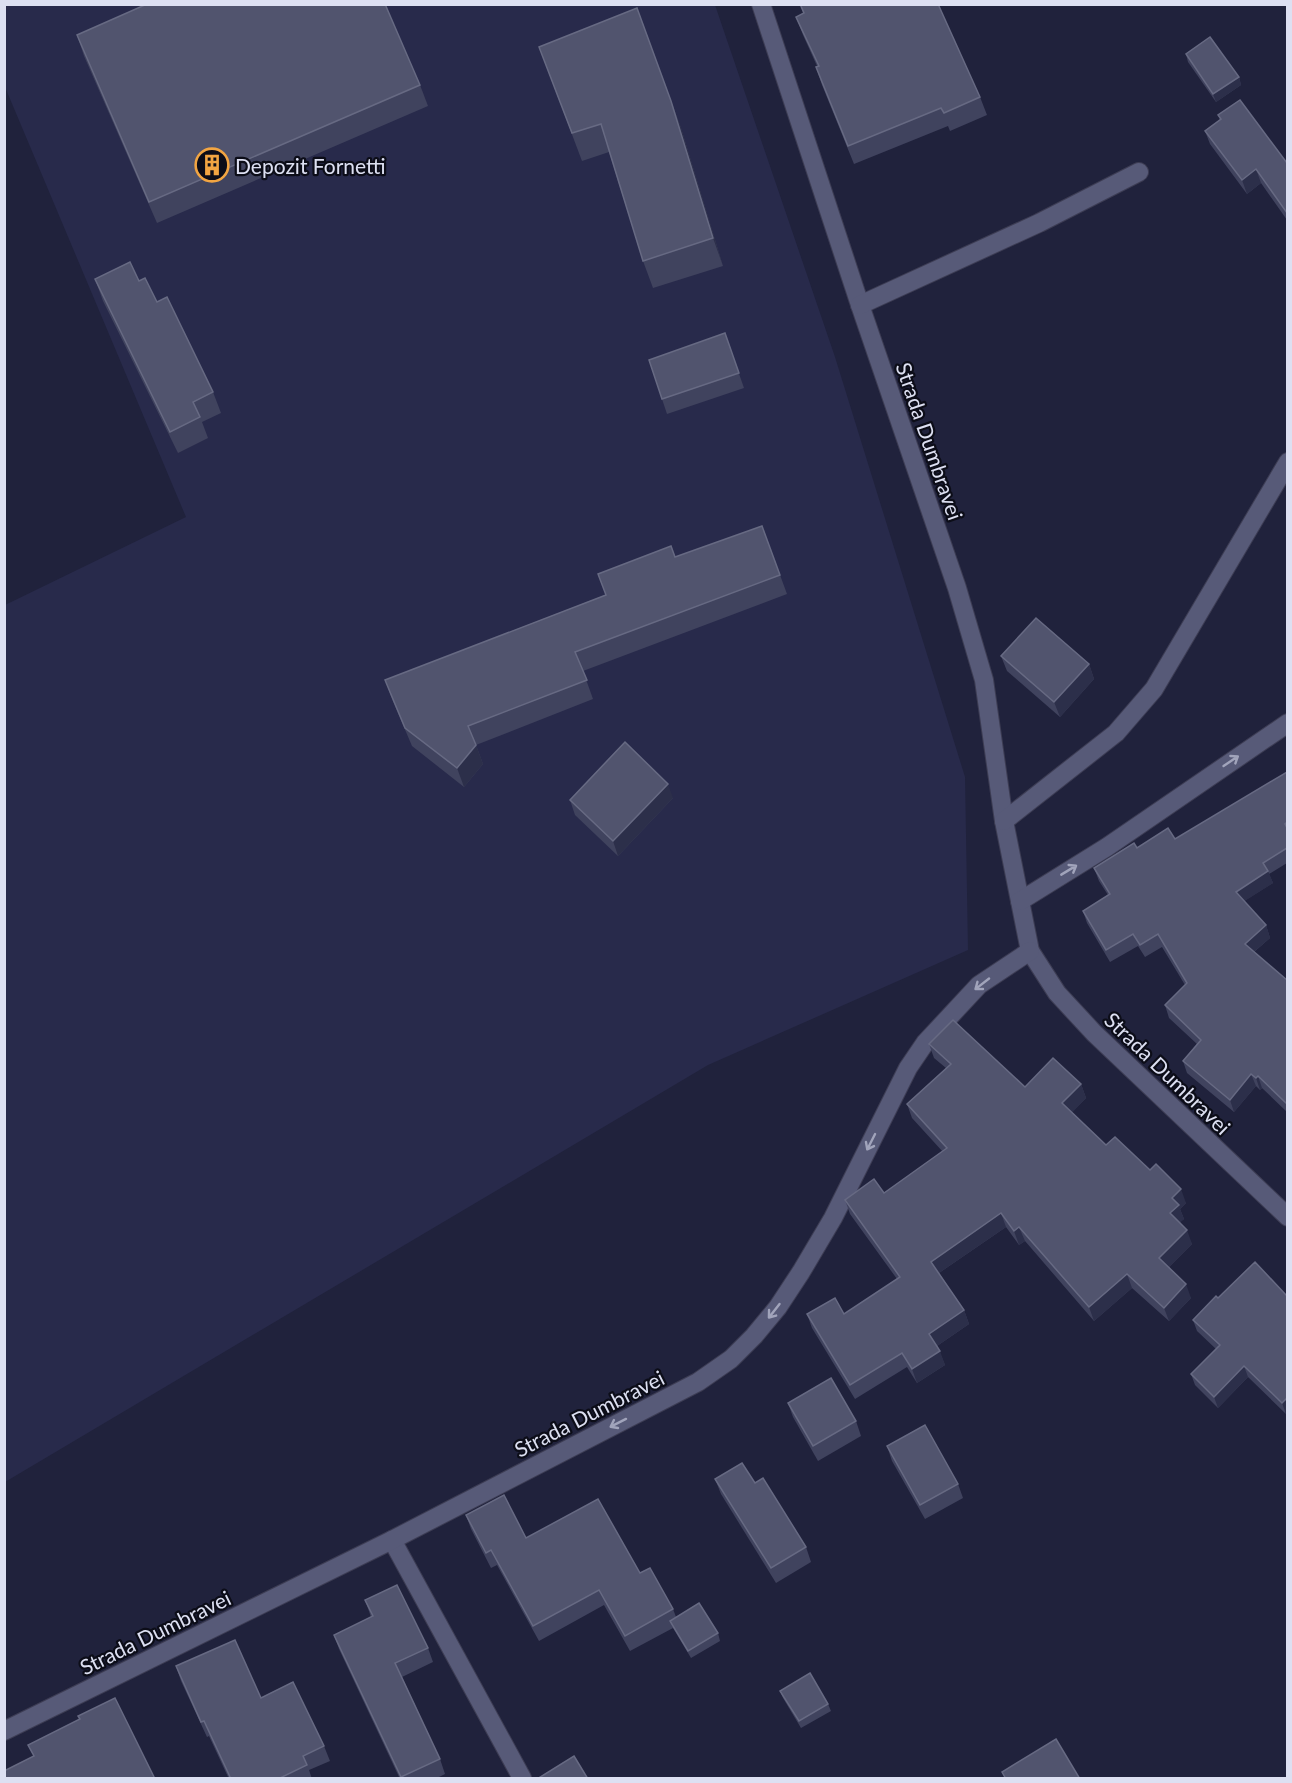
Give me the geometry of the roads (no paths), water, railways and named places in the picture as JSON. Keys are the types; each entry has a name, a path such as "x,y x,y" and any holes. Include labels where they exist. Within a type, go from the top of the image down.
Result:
{"street":[{"name":"Strada Dumbravei","path":"761,4 860,305 957,588 984,680 1004,821 1030,951 1057,993 1094,1033 1287,1217"},
{"path":"860,305 1040,223 1139,172"},
{"path":"1004,821 1116,733 1154,689 1287,462"},
{"path":"1020,901 1107,847 1287,723"},
{"name":"Strada Dumbravei","path":"4,1731 392,1540 698,1382 731,1359 778,1307 801,1272 833,1218 908,1068 925,1043 979,985 1030,951"},
{"path":"392,1540 522,1779"}],"place":[{"name":"Depozit Fornetti","path":"212,165"}]}
